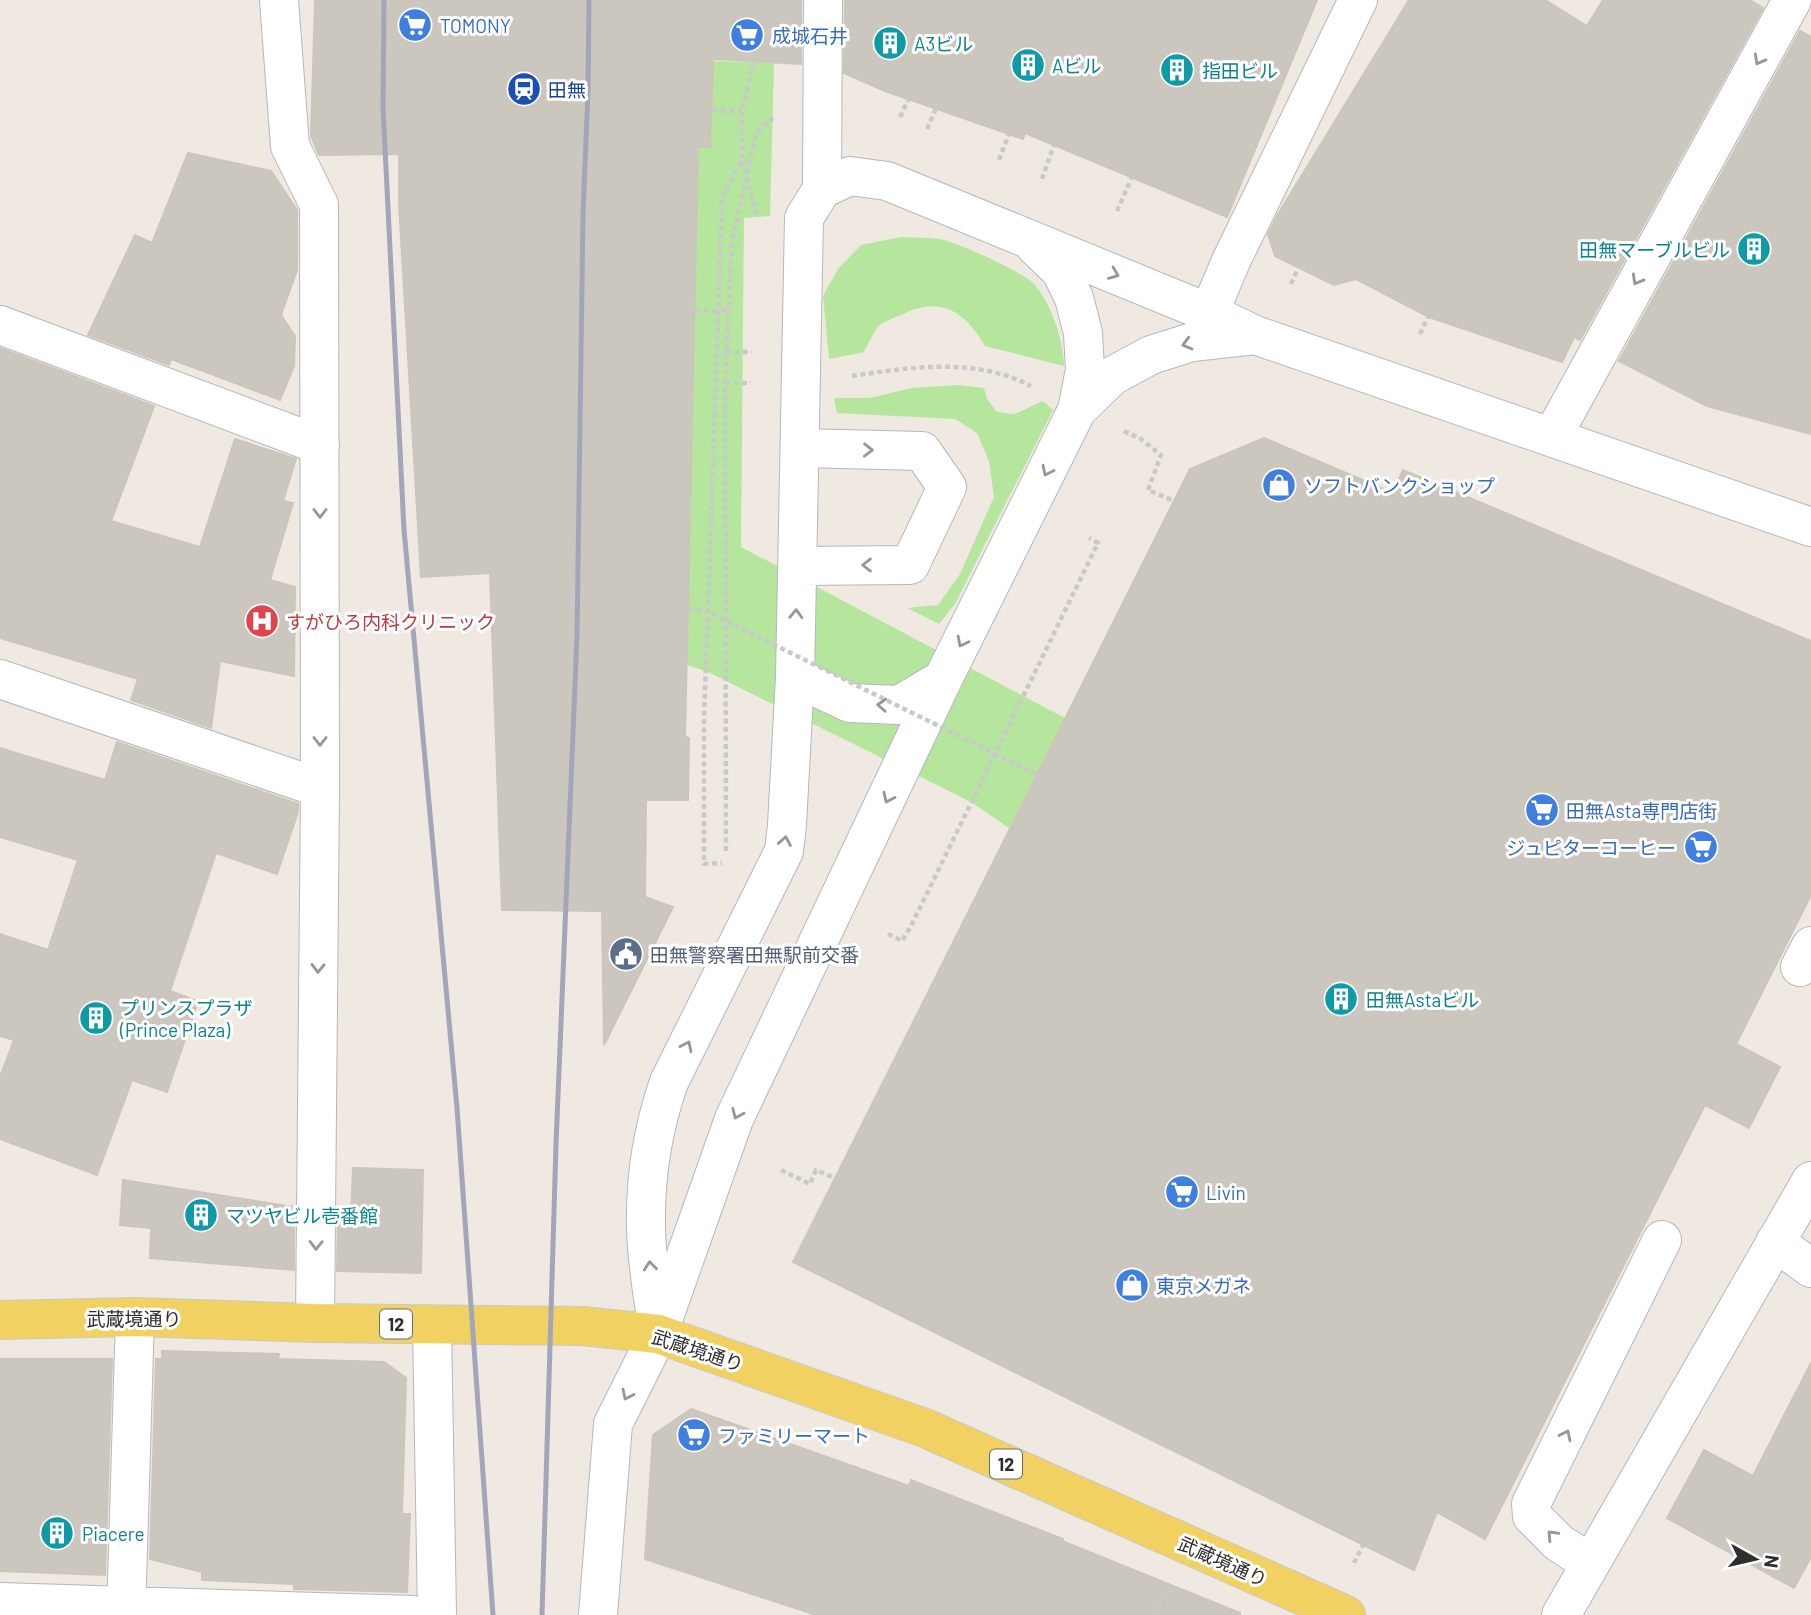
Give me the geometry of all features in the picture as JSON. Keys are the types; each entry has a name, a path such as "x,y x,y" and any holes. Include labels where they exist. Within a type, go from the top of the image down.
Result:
{"main road":[{"name":"武蔵境通り","path":"0,1320 135,1317 315,1323 583,1326 658,1334 925,1428 1346,1615"}],"street":[{"path":"279,0 290,146 319,205 320,788 315,1323"},
{"path":"658,1334 646,1226 652,1140 669,1082 784,851 788,825 798,566 804,218 822,189 823,0"},
{"path":"1209,313 1358,0"},
{"path":"1552,438 1792,0"},
{"path":"822,189 850,176 887,181 1209,313 1255,335 1811,527"},
{"path":"598,1615 613,1424 658,1334 734,1119 943,679 1077,410 1086,370 1083,333 1074,298 1061,271 1028,239"},
{"path":"0,325 320,445"},
{"path":"1077,410 1112,376 1152,355 1192,342 1255,335"},
{"path":"798,566 910,565 947,487 922,452 800,449"},
{"path":"795,677 850,703 899,705 943,679"},
{"path":"0,679 320,788"},
{"path":"1561,1615 1811,1181"},
{"path":"1590,1563 1559,1543 1532,1516 1531,1504 1662,1240"},
{"path":"1775,1242 1811,1268"},
{"path":"126,1611 135,1317"},
{"path":"432,1325 437,1615"},
{"path":"0,1602 126,1611 412,1615"}],"path":[{"path":"754,62 742,110 742,160 757,217"},
{"path":"900,117 911,94"},
{"path":"927,129 937,106"},
{"path":"712,111 742,110"},
{"path":"742,160 722,197 704,716 704,864 726,863 726,352 732,242 756,133 776,115"},
{"path":"999,160 1009,134"},
{"path":"1042,179 1054,145"},
{"path":"1116,211 1132,177"},
{"path":"1291,284 1298,269"},
{"path":"695,311 727,310"},
{"path":"1420,334 1428,317"},
{"path":"726,352 758,352"},
{"path":"850,376 914,367 966,366 1016,378 1039,390"},
{"path":"1141,439 1161,455 1148,489 1174,501"},
{"path":"888,934 902,941 911,926 1098,543 1089,538"},
{"path":"688,608 708,612 1036,774"},
{"path":"781,1170 810,1184 816,1170 835,1178"},
{"path":"1157,1615 1170,1579"}],"green space":[{"path":"713,61 774,63 770,216 744,218 741,547 1065,718 1009,828 971,802 706,671 687,665 698,147 710,147"},
{"path":"901,237 948,241 1001,264 1032,282 1045,299 1055,321 1062,345 1064,366 985,346 960,316 950,310 928,306 882,324 864,352 829,359 823,296 838,269 861,245"},
{"path":"958,385 984,388 987,399 997,412 1015,414 1043,401 1053,410 955,604 939,624 907,608 938,605 960,574 994,497 989,461 977,433 955,419 837,413 834,398 870,398 911,388"}],"building":[{"path":"315,0 801,0 801,64 713,59 710,147 698,147 685,737 689,738 688,800 646,800 645,897 673,907 604,1045 602,911 502,910 490,573 421,577 399,204 399,154 319,155 311,136"},
{"name":"指田ビル","path":"845,0 1317,0 1227,217 1025,133 1023,139 885,91 844,73"},
{"path":"1409,0 1545,0 1587,26 1603,0 1750,0 1763,8 1580,340 1574,337 1562,362 1429,317 1356,279 1334,285 1275,256 1268,234 1277,216"},
{"name":"田無マーブルビル","path":"1800,31 1811,37 1811,434 1707,406 1619,361"},
{"path":"188,153 271,171 297,210 297,270 281,315 295,336 294,366 280,400 171,359 169,365 88,335 135,235 152,243"},
{"path":"0,348 154,406 111,521 200,547 235,439 296,459 283,501 293,503 270,580 295,587 294,676 220,661 211,728 131,700 138,679 0,638"},
{"name":"田無Astaビル","path":"1264,438 1393,493 1403,470 1811,641 1811,895 1736,1044 1780,1067 1749,1128 1705,1105 1485,1539 1437,1512 1414,1570 793,1262 1190,469"},
{"path":"117,742 298,804 298,812 277,874 216,853 170,991 198,1001 167,1092 132,1080 97,1175 0,1139 0,1077 14,1040 0,1036 0,934 48,950 78,860 0,837 0,748 105,780"},
{"path":"353,1168 423,1170 421,1273 337,1271 338,1214 351,1216"},
{"name":"マツヤビル壱番館","path":"123,1180 294,1207 294,1270 150,1258 151,1228 120,1225"},
{"path":"162,1351 279,1354 278,1359 384,1362 406,1378 402,1514 410,1514 407,1592 294,1589 294,1584 202,1580 202,1572 150,1559 156,1359 162,1359"},
{"path":"0,1359 112,1359 105,1575 0,1571"},
{"path":"1811,1363 1811,1557 1794,1588 1667,1518 1704,1450 1753,1476"},
{"path":"691,1409 909,1486 911,1480 1063,1539 1062,1541 1240,1615 816,1615 645,1559 653,1435"}],"railway":[{"path":"384,0 383,108 404,530 457,1108 493,1615"},
{"path":"542,1615 556,1144 577,636 589,0"}],"place":[{"name":"TOMONY","path":"415,25"},
{"name":"成城石井","path":"747,35"},
{"name":"A3ビル","path":"890,43"},
{"name":"Aビル","path":"1028,65"},
{"name":"指田ビル","path":"1177,70"},
{"name":"田無","path":"524,89"},
{"name":"田無マーブルビル","path":"1754,249"},
{"name":"ソフトバンクショップ","path":"1279,485"},
{"name":"すがひろ内科クリニック","path":"262,621"},
{"name":"田無Asta専門店街","path":"1542,810"},
{"name":"ジュピターコーヒー","path":"1701,847"},
{"name":"田無警察署田無駅前交番","path":"626,954"},
{"name":"田無Astaビル","path":"1341,999"},
{"name":"プリンスプラザ (Prince Plaza)","path":"96,1018"},
{"name":"Livin","path":"1182,1192"},
{"name":"マツヤビル壱番館","path":"201,1215"},
{"name":"東京メガネ","path":"1132,1285"},
{"name":"ファミリーマート","path":"694,1435"},
{"name":"Piacere","path":"57,1533"}]}
